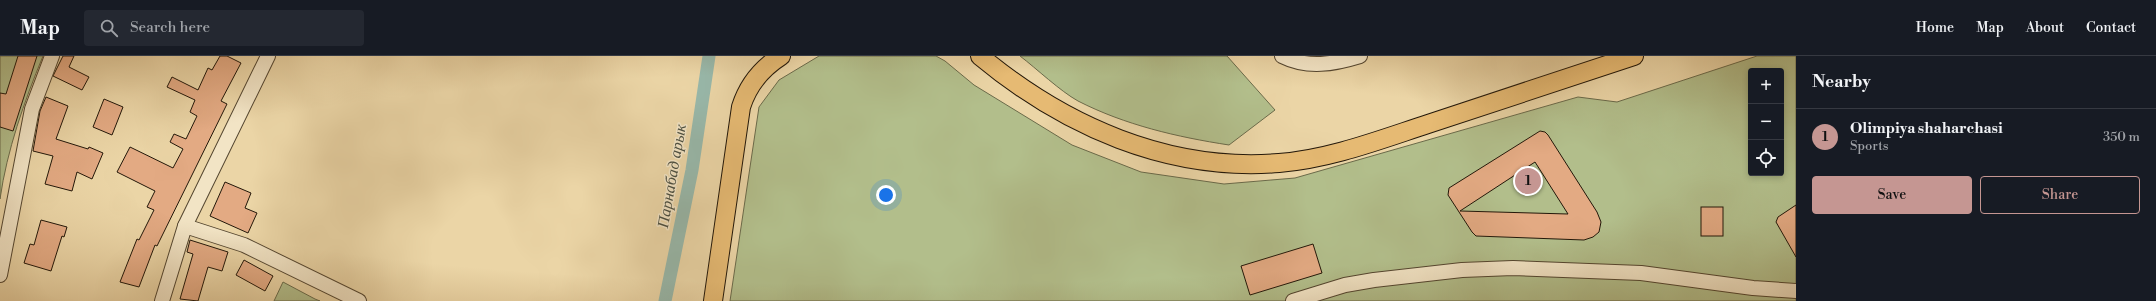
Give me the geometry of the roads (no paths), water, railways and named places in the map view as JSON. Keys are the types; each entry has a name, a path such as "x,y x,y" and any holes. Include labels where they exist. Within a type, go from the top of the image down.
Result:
{"main road":[{"path":"713,301 741,107 756,78 766,66 781,56"},
{"path":"980,56 1035,97 1061,113 1117,140 1178,156 1244,164 1279,163 1344,151 1634,56"}],"street":[{"path":"0,274 32,110 52,56"},
{"path":"162,301 185,226 268,56"},
{"path":"1282,56 1298,62 1321,65 1360,56"},
{"path":"185,226 244,245 359,301"},
{"path":"1293,301 1345,285 1374,280 1462,270 1513,268 1641,273 1753,288 1796,291"}],"waterway":[{"name":"Парнабад арык","path":"665,301 692,170 709,56"}],"place":[{"name":"Olimpiya shaharchasi","path":"1528,181"}]}
